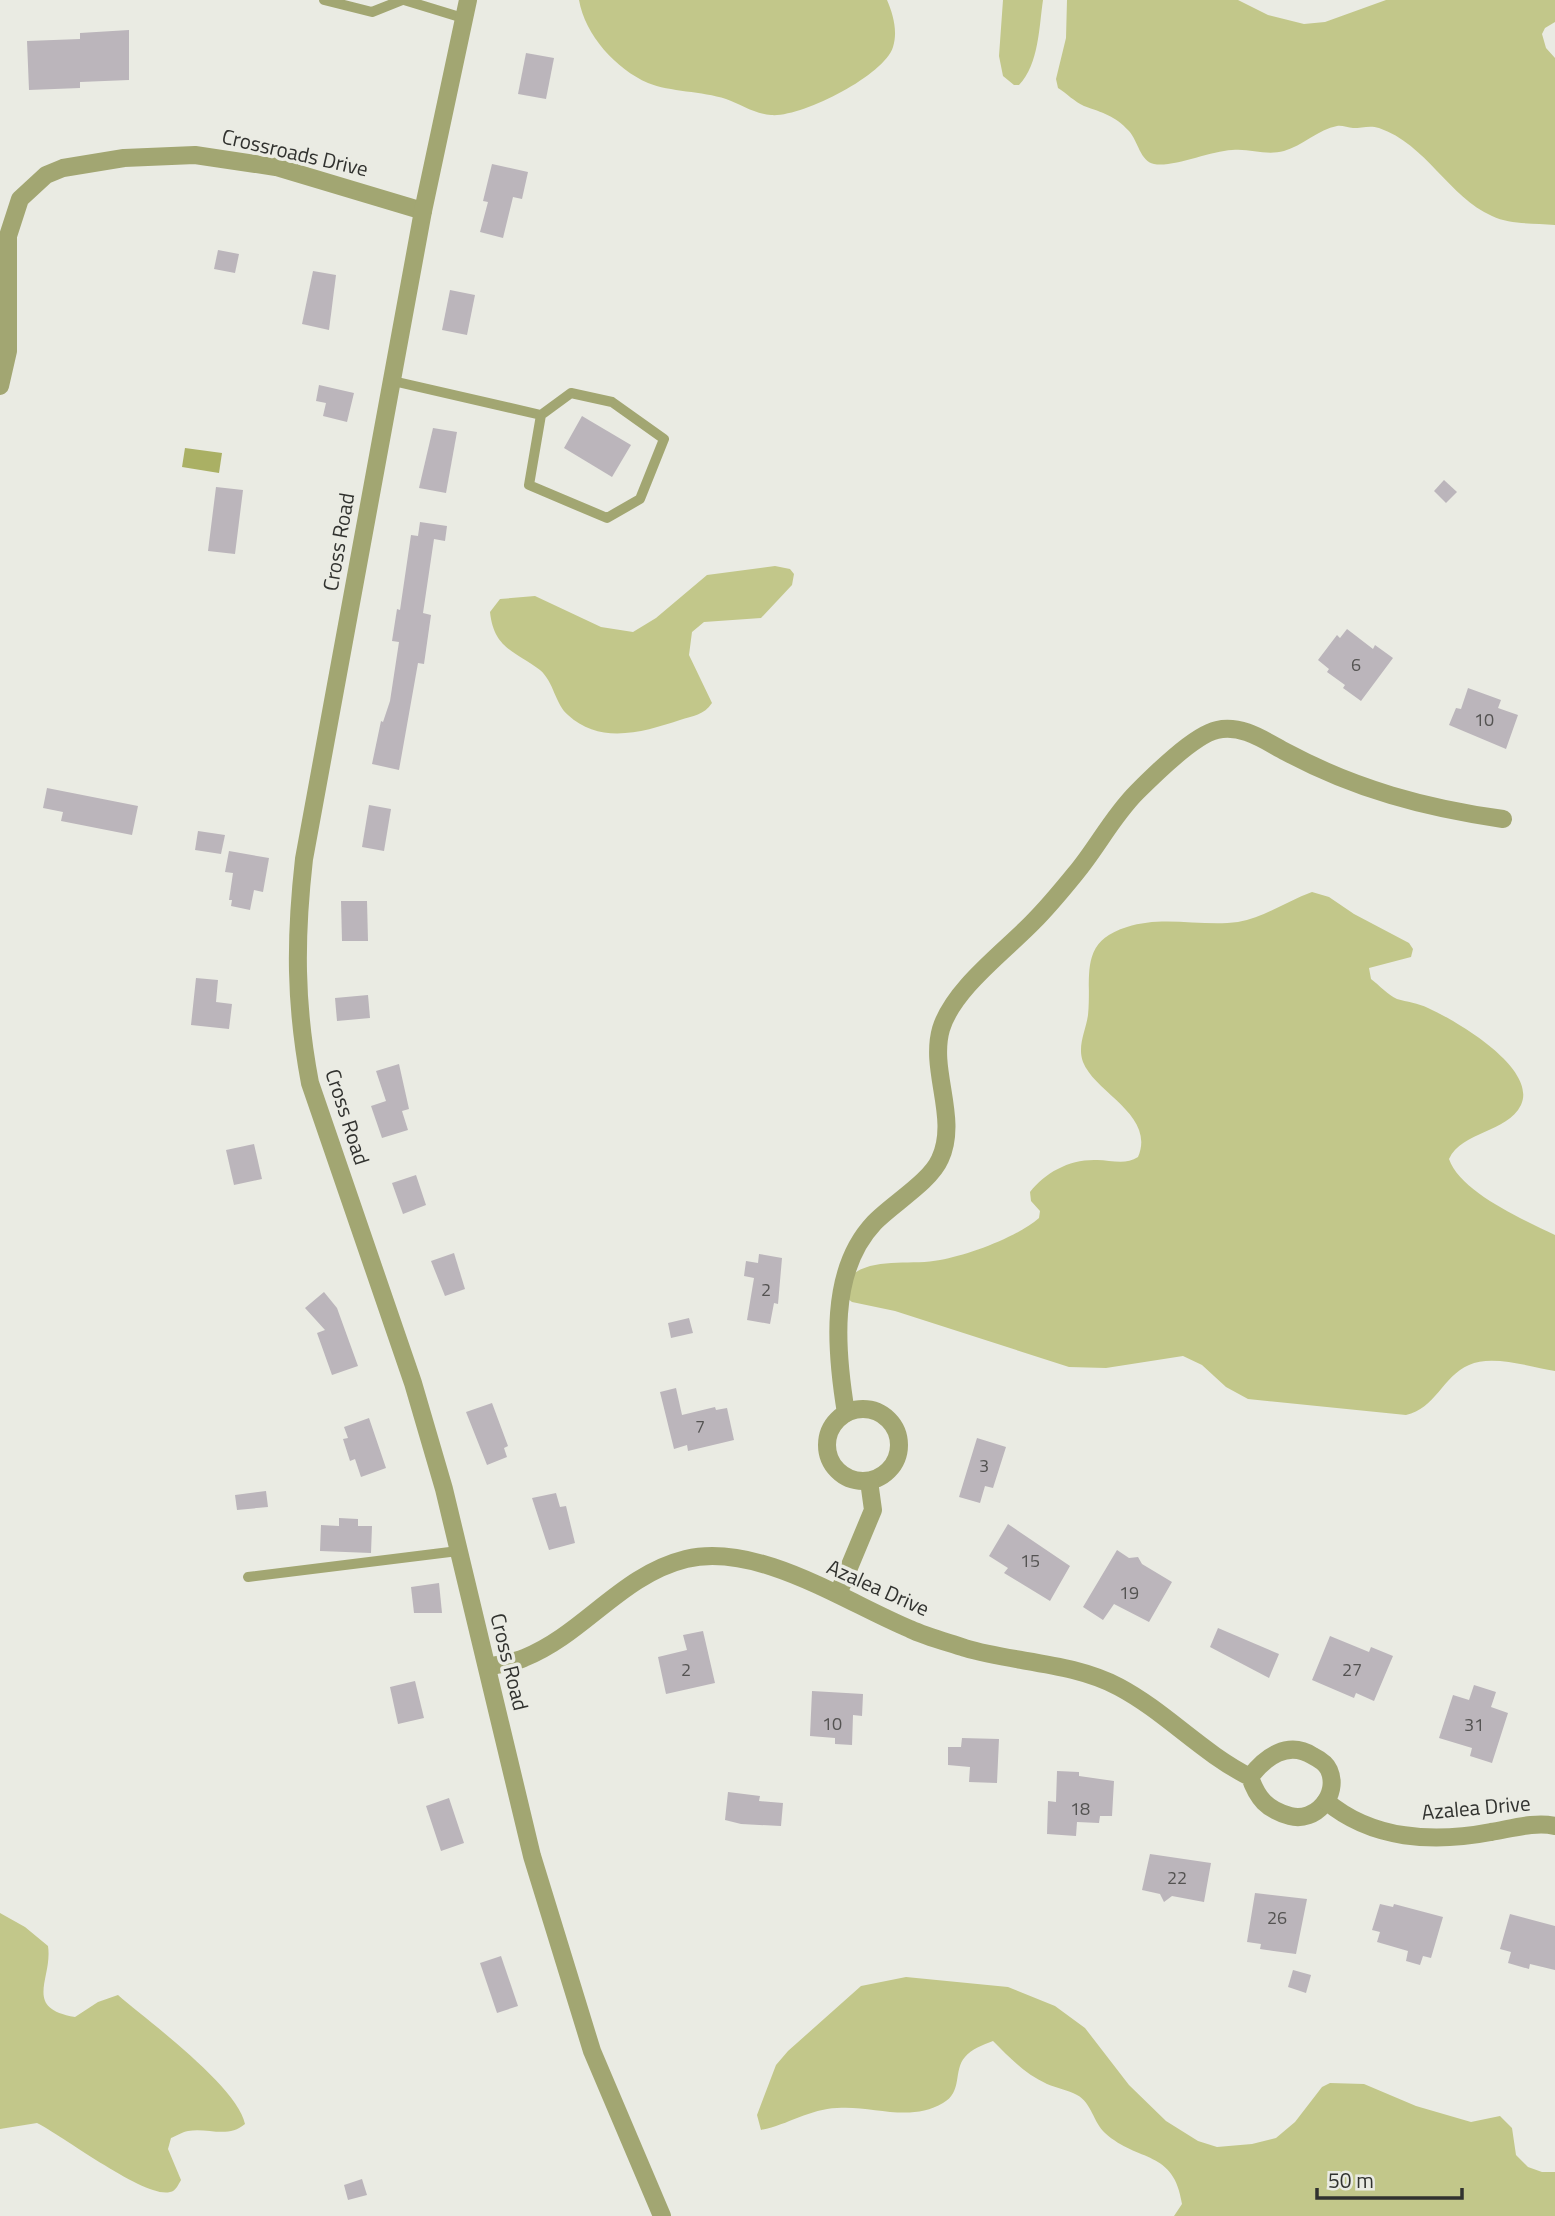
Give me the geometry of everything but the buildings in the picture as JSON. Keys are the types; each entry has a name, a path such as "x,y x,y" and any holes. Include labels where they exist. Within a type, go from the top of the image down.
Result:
{"street":[{"name":"Cross Road","path":"468,0 423,211 304,859 296,925 296,983 310,1083 413,1382 488,1667 532,1856 592,2051 662,2216"},
{"name":"Crossroads Drive","path":"0,386 8,351 4,236 20,199 46,175 63,168 171,153 276,167 335,182 423,211"},
{"path":"846,1413 839,1368 840,1314 846,1268 874,1223 930,1173 940,1159 946,1128 937,1050 942,1027 980,973 1034,921 1077,872 1117,814 1181,752 1214,730 1236,728 1323,772 1385,796 1454,812 1503,819"},
{"path":"871,1410 892,1423 898,1434 899,1446 891,1469 869,1481 847,1478 831,1462 828,1440 837,1420 846,1413 871,1410"},
{"path":"838,1594 873,1510 869,1481"},
{"name":"Azalea Drive","path":"488,1667 524,1658 565,1634 651,1570 687,1559 731,1556 838,1594 910,1630 968,1649 1073,1671 1117,1686 1141,1700 1223,1764 1250,1777"},
{"path":"1293,1749 1306,1751 1329,1770 1332,1786 1326,1801 1309,1817 1296,1818 1281,1814 1258,1799 1250,1777 1262,1761 1280,1751 1293,1749"},
{"name":"Azalea Drive","path":"1326,1801 1345,1817 1408,1837 1478,1835 1512,1828 1555,1826"}],"lane":[{"path":"324,0 372,12 403,0 463,19"},
{"path":"393,381 541,415 571,393 612,402 664,439 640,499 607,518 529,485 541,415"},
{"path":"248,1577 458,1551"}],"shaded area":[{"path":"579,0 887,0 895,35 893,47 886,58 858,82 801,110 771,115 753,111 726,99 657,86 636,77 614,60 595,38 582,13"},
{"path":"1003,0 1043,0 1031,67 1019,85 1014,85 1003,76 999,56"},
{"path":"1067,0 1238,0 1268,15 1304,24 1325,22 1386,0 1555,0 1555,22 1545,28 1542,34 1546,48 1555,58 1555,225 1515,222 1492,216 1463,196 1410,146 1376,127 1337,126 1284,151 1232,150 1171,164 1149,162 1129,131 1118,121 1081,104 1058,88 1056,79 1066,38"},
{"path":"185,448 222,453 219,473 182,467"},
{"path":"775,566 790,569 794,574 792,585 761,618 704,622 692,632 689,655 712,703 709,707 702,713 652,729 608,733 581,724 560,705 545,675 507,648 492,624 490,612 500,599 535,596 601,627 633,632 656,618 707,575"},
{"path":"1312,892 1329,897 1354,914 1409,943 1413,949 1411,957 1369,968 1371,979 1397,999 1428,1008 1474,1034 1506,1061 1517,1076 1523,1091 1521,1105 1514,1114 1464,1143 1449,1159 1455,1171 1479,1194 1555,1235 1555,1371 1500,1361 1478,1362 1460,1370 1424,1406 1406,1415 1248,1399 1226,1387 1202,1365 1183,1356 1106,1368 1069,1367 895,1311 852,1302 839,1292 847,1279 870,1266 952,1258 1018,1232 1039,1218 1040,1211 1031,1201 1030,1192 1043,1179 1066,1165 1100,1160 1122,1162 1138,1157 1141,1142 1139,1129 1122,1105 1090,1073 1081,1056 1088,1015 1091,962 1094,951 1111,933 1154,922 1238,922"},
{"path":"0,1913 25,1927 48,1946 44,1999 49,2007 75,2017 98,2002 118,1995 190,2055 239,2109 245,2124 232,2131 195,2130 171,2138 168,2149 181,2180 174,2190 158,2192 124,2177 37,2123 0,2129"},
{"path":"906,1977 1008,1987 1055,2006 1085,2028 1129,2085 1166,2121 1198,2141 1217,2147 1252,2144 1276,2138 1295,2122 1322,2087 1330,2083 1364,2084 1416,2106 1471,2122 1500,2116 1512,2128 1516,2155 1528,2167 1542,2172 1555,2172 1555,2216 1174,2216 1182,2204 1178,2186 1163,2165 1117,2142 1101,2129 1082,2098 1032,2075 993,2041 968,2054 961,2062 953,2093 943,2103 930,2109 904,2113 850,2108 827,2109 761,2130 757,2115 776,2065 788,2051 861,1986"}]}
